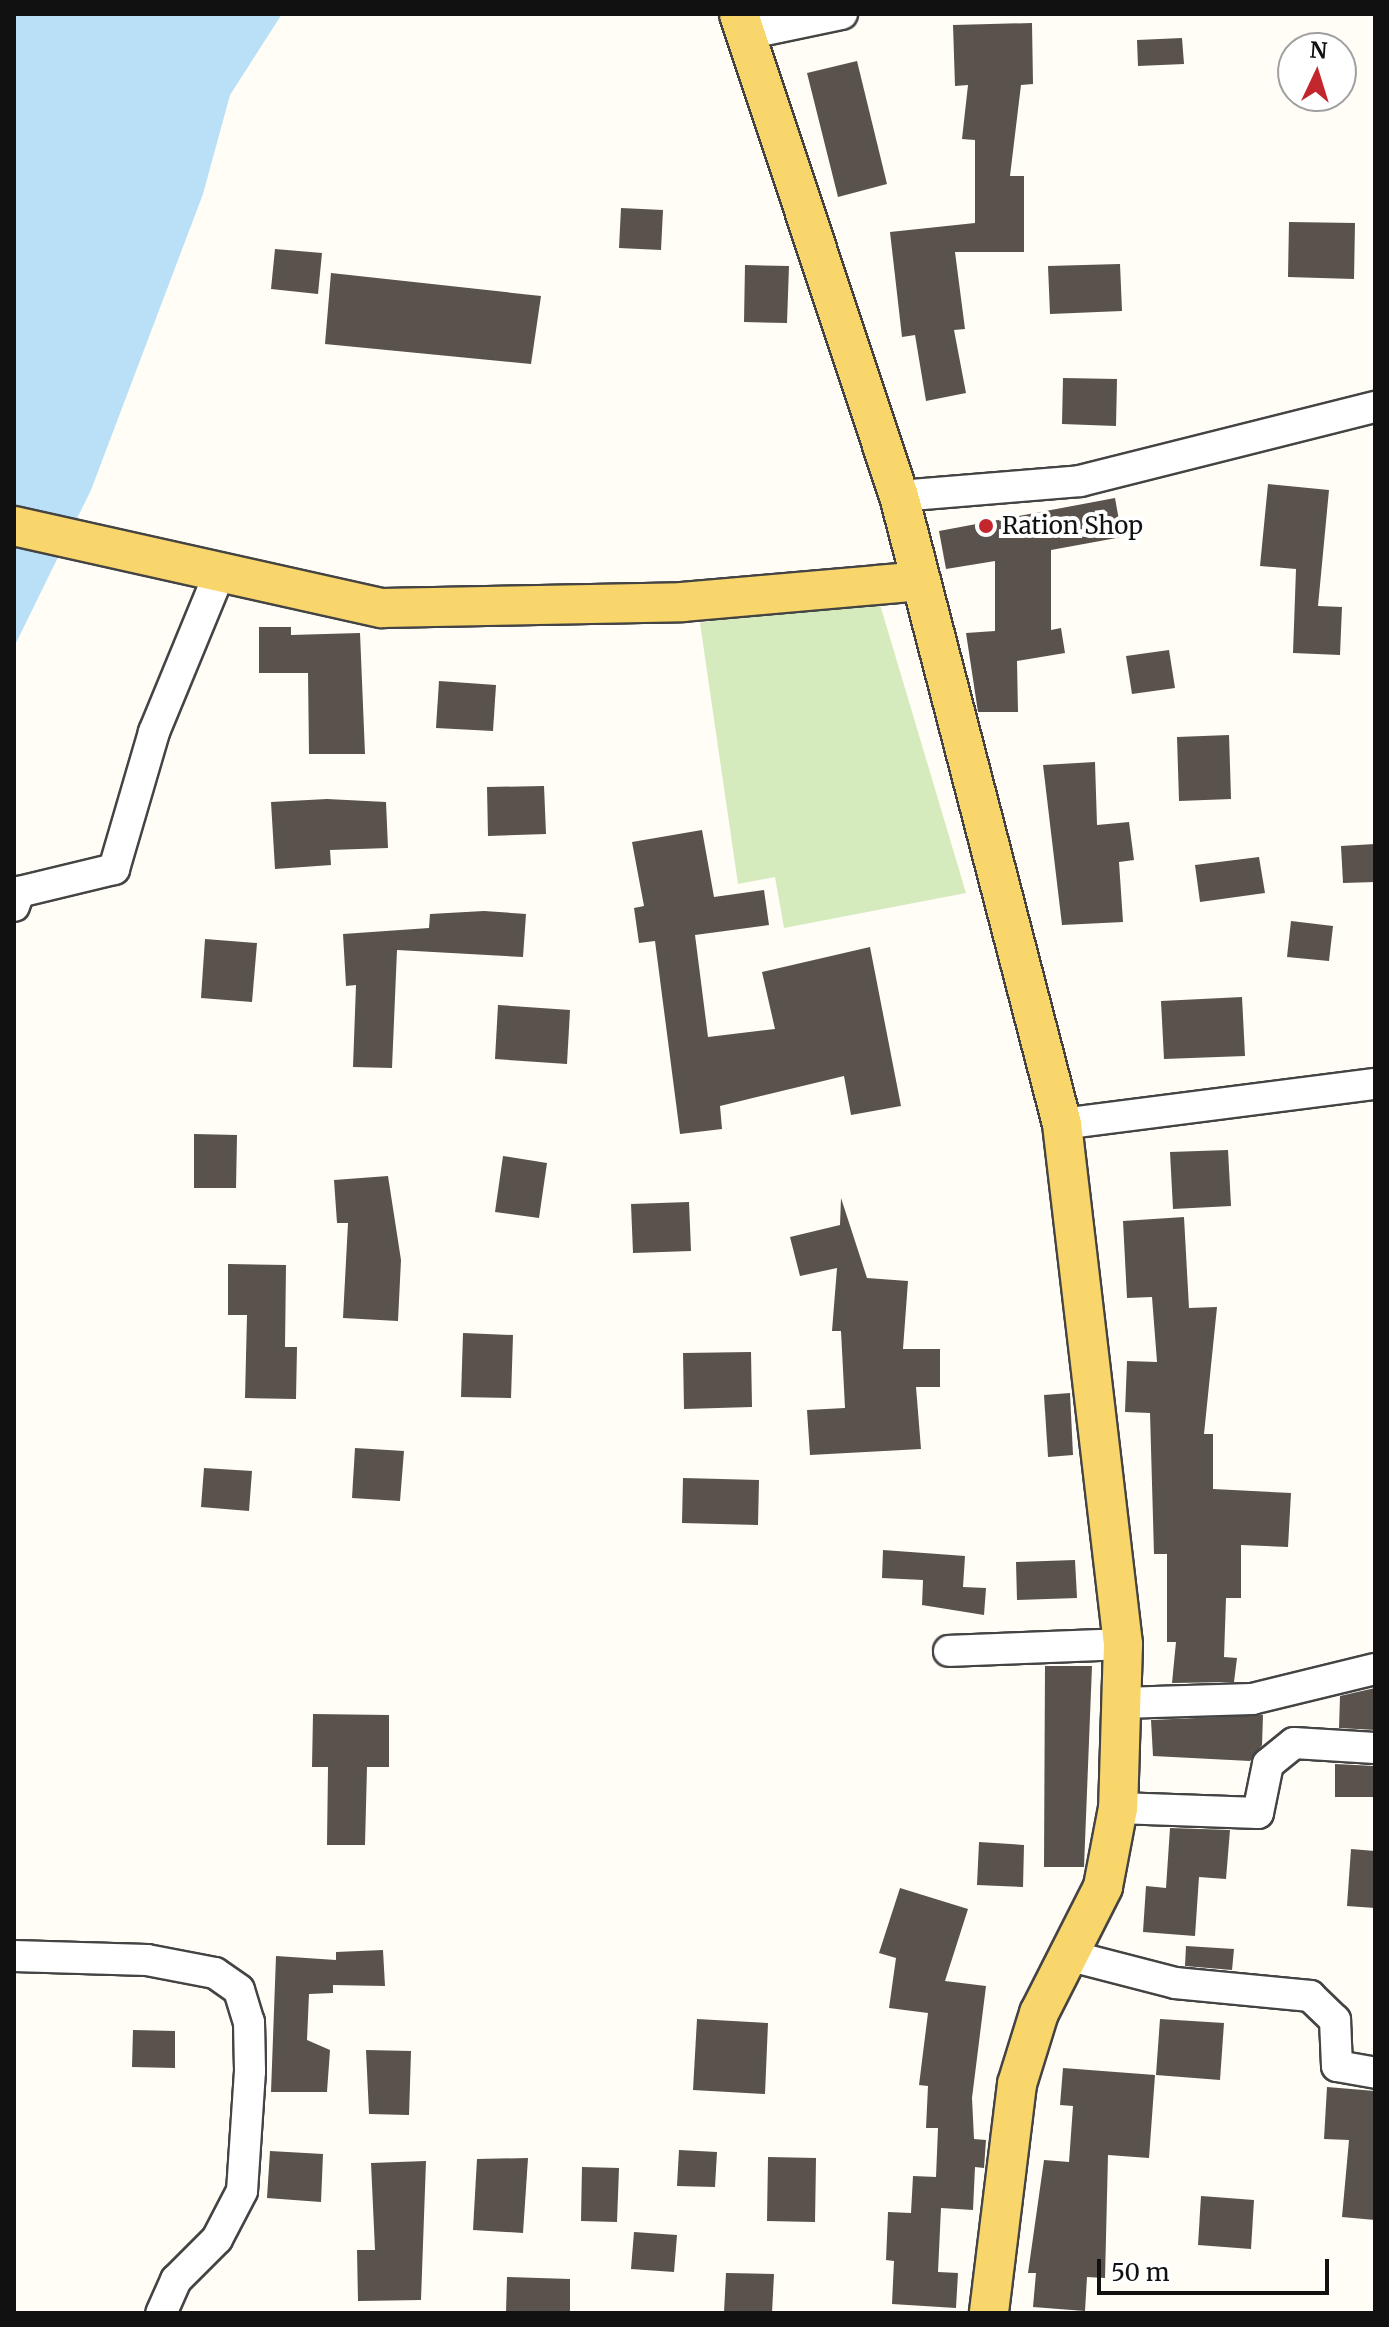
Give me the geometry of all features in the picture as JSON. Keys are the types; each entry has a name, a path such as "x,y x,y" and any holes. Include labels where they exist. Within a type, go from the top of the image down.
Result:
{"main road":[{"path":"742,24 899,496 1062,1124 1123,1644 1118,1808 1098,1903 1067,1955 1017,2084 989,2313"},
{"path":"14,526 382,608 682,602 921,581"}],"street":[{"path":"742,24 842,14"},
{"path":"899,496 1080,481 1375,407"},
{"path":"14,906 19,892 114,869 154,732 220,572"},
{"path":"1062,1124 1375,1084"},
{"path":"949,1651 1123,1644"},
{"path":"1121,1703 1252,1699 1375,1669"},
{"path":"1118,1808 1258,1813 1268,1764 1294,1743 1375,1748"},
{"path":"1067,1955 1175,1983 1310,1996 1335,2020 1337,2066 1375,2073"},
{"path":"14,1956 147,1960 215,1973 239,1990 249,2022 250,2071 242,2191 217,2239 176,2280 161,2313"}],"green space":[{"path":"876,591 966,893 784,928 775,877 738,884 700,623"}],"water":[{"path":"14,14 282,14 230,95 203,194 91,490 14,647"}],"building":[{"path":"1032,23 1033,84 1021,85 1010,176 1024,176 1024,252 955,252 965,329 954,330 966,393 926,401 915,335 902,337 890,232 975,223 975,140 962,139 968,85 955,86 953,25"},
{"path":"1182,38 1184,64 1138,66 1137,40"},
{"path":"857,61 887,184 838,197 807,73"},
{"path":"621,208 663,210 661,250 619,248"},
{"path":"1289,222 1355,223 1354,279 1288,277"},
{"path":"275,249 322,253 318,294 271,289"},
{"path":"1120,264 1122,311 1050,314 1048,266"},
{"path":"745,265 789,266 787,323 744,322"},
{"path":"331,273 541,296 531,364 325,344"},
{"path":"1063,378 1117,379 1116,426 1062,424"},
{"path":"1268,484 1329,490 1318,606 1342,607 1340,655 1293,653 1296,569 1260,566"},
{"path":"1115,498 1122,537 1051,550 1051,630 1061,628 1065,653 1017,661 1018,712 978,712 966,633 995,631 995,561 946,569 939,531"},
{"path":"259,627 291,627 291,635 360,633 365,754 309,754 308,673 259,673"},
{"path":"1169,650 1175,688 1132,694 1126,656"},
{"path":"439,681 496,685 493,731 436,728"},
{"path":"1229,735 1231,799 1179,801 1177,737"},
{"path":"1095,762 1097,825 1129,822 1134,860 1119,862 1123,922 1062,925 1043,765"},
{"path":"544,786 546,834 488,836 487,787"},
{"path":"327,799 386,802 388,848 330,850 331,865 275,869 271,802"},
{"path":"702,830 714,897 764,890 769,925 695,935 708,1037 775,1029 762,972 870,947 901,1106 851,1115 844,1076 720,1106 722,1129 680,1134 655,941 639,943 634,908 644,906 632,842"},
{"path":"1375,844 1375,882 1343,883 1341,846"},
{"path":"1259,857 1265,893 1200,902 1195,865"},
{"path":"484,911 526,914 523,957 397,950 392,1068 353,1067 356,985 346,986 343,934 429,928 430,914"},
{"path":"1291,921 1333,926 1329,961 1287,957"},
{"path":"205,939 257,943 252,1002 201,998"},
{"path":"1242,997 1245,1056 1164,1059 1161,1001"},
{"path":"498,1005 570,1010 567,1064 495,1059"},
{"path":"194,1134 237,1135 236,1188 194,1188"},
{"path":"1228,1150 1231,1206 1173,1209 1170,1152"},
{"path":"503,1156 547,1163 539,1218 495,1212"},
{"path":"388,1176 401,1260 398,1321 343,1318 348,1223 337,1223 334,1180"},
{"path":"841,1198 867,1278 908,1281 903,1349 940,1349 940,1387 916,1387 921,1449 810,1455 807,1410 845,1408 841,1331 832,1331 837,1268 800,1276 790,1237 840,1225"},
{"path":"689,1202 691,1251 633,1253 631,1204"},
{"path":"1184,1217 1189,1308 1217,1307 1204,1434 1213,1434 1213,1489 1291,1493 1288,1547 1241,1545 1241,1598 1226,1598 1224,1657 1237,1658 1234,1682 1172,1683 1176,1642 1167,1642 1167,1554 1154,1554 1150,1413 1125,1412 1127,1361 1157,1362 1152,1297 1127,1298 1123,1221"},
{"path":"228,1264 286,1265 285,1347 297,1347 296,1399 245,1398 247,1315 228,1315"},
{"path":"463,1333 513,1335 511,1398 461,1397"},
{"path":"751,1352 752,1407 684,1409 683,1353"},
{"path":"1070,1393 1073,1455 1048,1457 1044,1395"},
{"path":"355,1448 404,1451 400,1501 352,1498"},
{"path":"204,1468 252,1471 249,1511 201,1507"},
{"path":"683,1478 759,1480 758,1525 682,1523"},
{"path":"883,1550 965,1556 963,1587 986,1588 984,1615 922,1605 923,1580 882,1578"},
{"path":"1075,1560 1077,1598 1017,1600 1016,1562"},
{"path":"1045,1666 1092,1666 1084,1867 1044,1867"},
{"path":"1375,1688 1375,1730 1339,1728 1340,1696"},
{"path":"313,1714 389,1715 389,1767 367,1767 365,1845 327,1845 328,1767 312,1767"},
{"path":"1263,1715 1262,1745 1250,1761 1153,1756 1151,1720"},
{"path":"1335,1764 1375,1766 1375,1797 1335,1797"},
{"path":"1170,1828 1230,1830 1226,1879 1199,1877 1195,1936 1143,1932 1146,1886 1166,1888"},
{"path":"979,1842 1024,1845 1023,1887 977,1885"},
{"path":"1351,1849 1375,1851 1375,1908 1347,1906"},
{"path":"900,1888 968,1909 945,1981 986,1986 972,2098 974,2139 986,2140 984,2168 975,2167 973,2210 941,2208 938,2272 958,2273 956,2308 892,2304 894,2261 886,2260 888,2212 911,2213 913,2176 936,2177 938,2128 926,2128 928,2086 919,2085 928,2013 889,2008 896,1958 879,1953"},
{"path":"1186,1946 1234,1949 1232,1970 1185,1966"},
{"path":"383,1950 385,1986 333,1985 333,1993 309,1994 307,2040 330,2050 327,2092 271,2092 276,1956 336,1960 336,1952"},
{"path":"697,2019 768,2023 765,2094 693,2090"},
{"path":"1160,2019 1224,2023 1220,2080 1156,2075"},
{"path":"133,2030 175,2031 175,2068 132,2067"},
{"path":"366,2050 411,2051 409,2115 369,2114"},
{"path":"1063,2068 1155,2075 1149,2158 1108,2155 1105,2278 1087,2277 1085,2311 1033,2307 1036,2273 1028,2273 1044,2160 1069,2162 1073,2106 1060,2105"},
{"path":"1327,2087 1375,2091 1375,2220 1342,2217 1349,2140 1324,2139"},
{"path":"679,2150 717,2152 715,2187 677,2186"},
{"path":"270,2151 323,2154 321,2202 267,2198"},
{"path":"768,2157 816,2158 815,2222 767,2221"},
{"path":"528,2158 523,2233 473,2230 477,2159"},
{"path":"426,2161 421,2300 358,2301 357,2250 375,2250 371,2163"},
{"path":"582,2167 619,2168 617,2222 581,2221"},
{"path":"1201,2196 1254,2200 1251,2249 1198,2245"},
{"path":"634,2232 677,2235 674,2272 631,2269"},
{"path":"726,2273 774,2274 772,2313 724,2313"},
{"path":"507,2277 570,2279 570,2313 506,2313"}],"place":[{"name":"Ration Shop","path":"986,526"}]}
